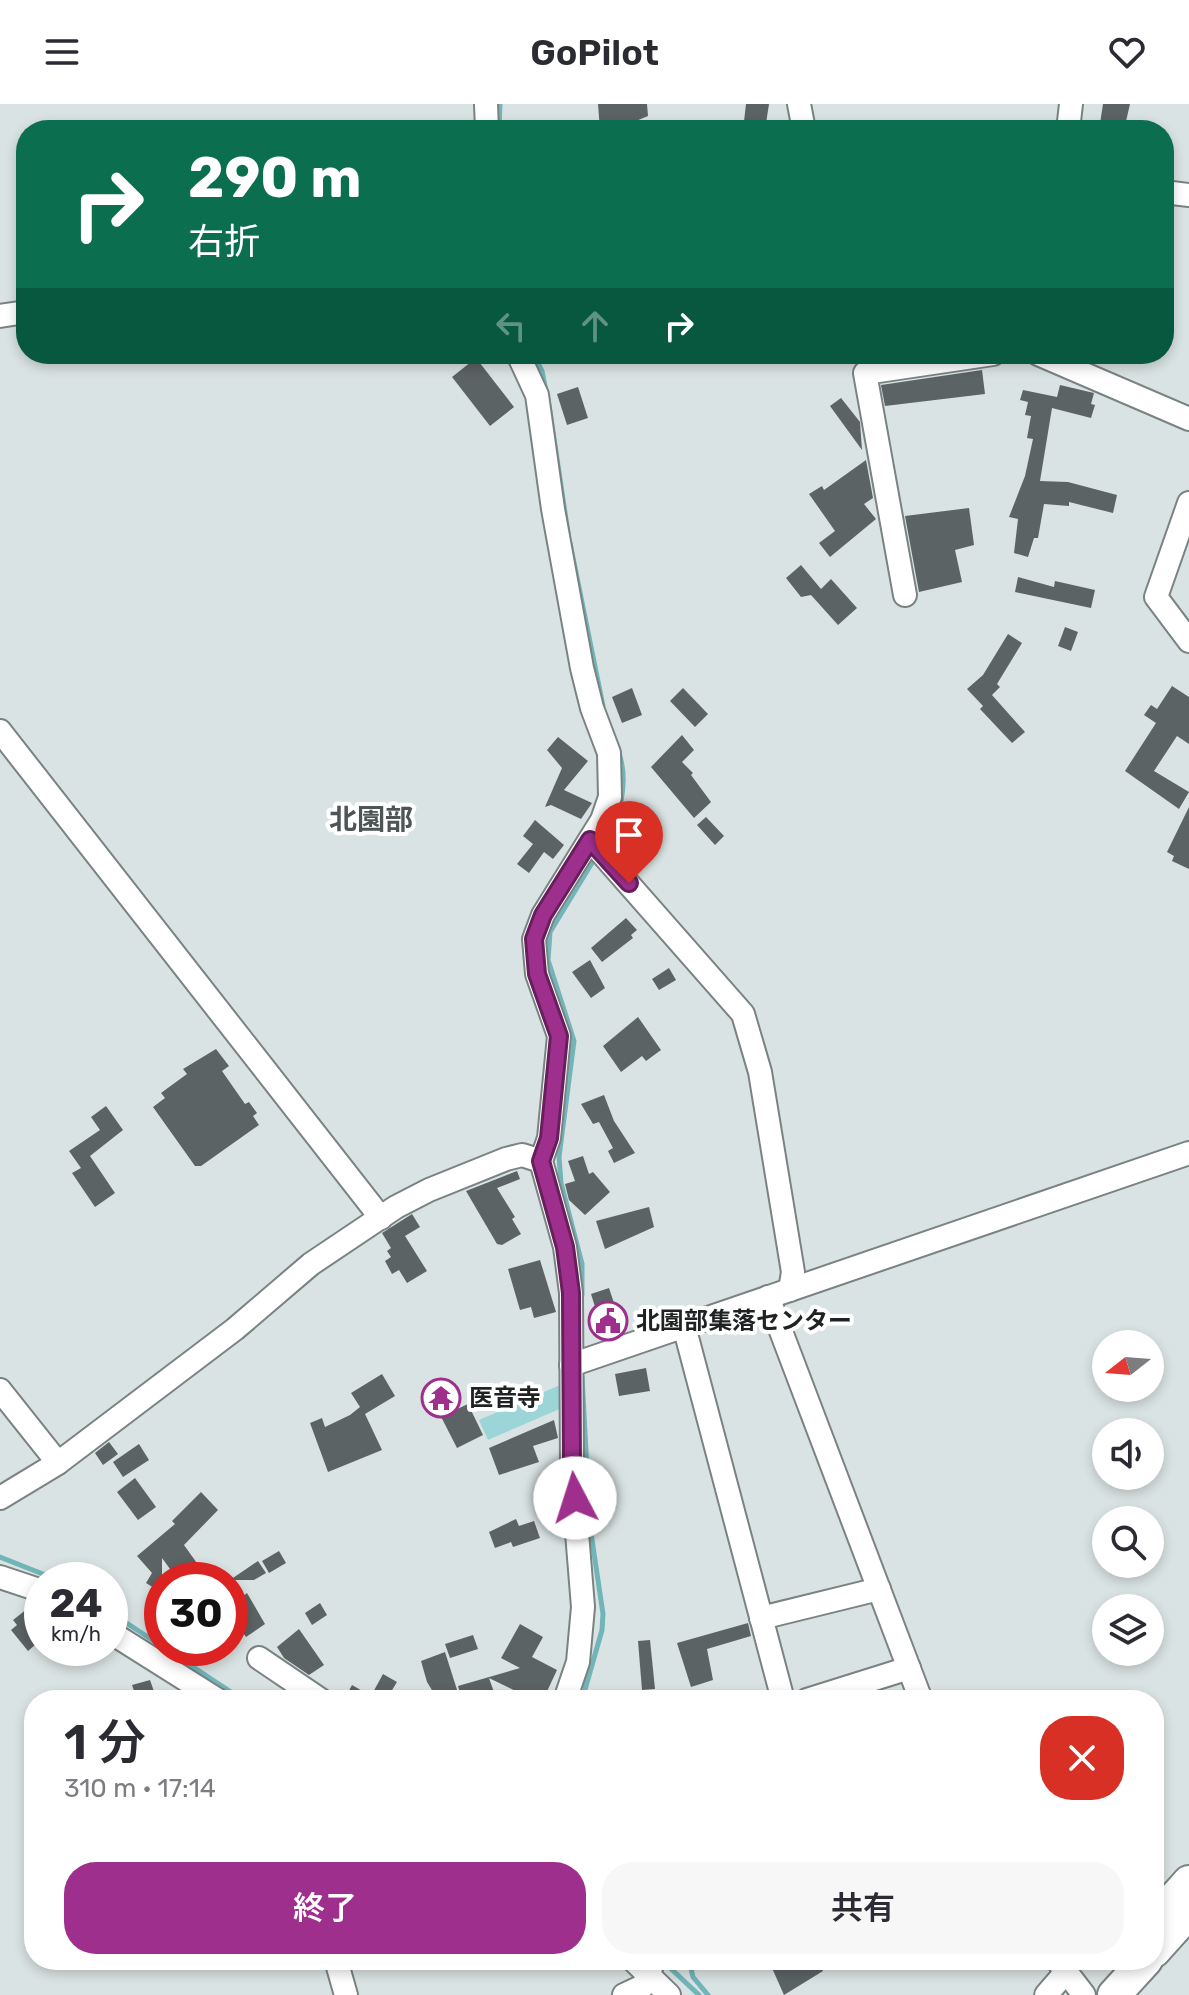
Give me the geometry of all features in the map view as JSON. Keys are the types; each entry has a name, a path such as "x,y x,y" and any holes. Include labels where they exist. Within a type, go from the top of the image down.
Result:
{"highway":[{"path":"1164,1910 1189,1882"},
{"path":"1164,1940 1189,1912"},
{"path":"1073,1980 1096,1970"},
{"path":"1114,1995 1137,1970"}],"street":[{"path":"523,364 537,395 582,668 592,708 609,753 610,797 590,840 543,915 534,939 537,974 559,1036 549,1138 541,1161 565,1247 571,1293 572,1471 583,1607 578,1662 568,1690"},
{"path":"905,595 865,373 926,364"},
{"path":"1061,364 1189,419"},
{"path":"1189,503 1156,597 1189,641"},
{"path":"0,731 381,1218"},
{"path":"590,840 743,1014 760,1072 793,1272 790,1290"},
{"path":"571,1365 1189,1153"},
{"path":"0,1498 58,1463 235,1329 311,1264 381,1218 429,1190 506,1159 522,1155 541,1161"},
{"path":"768,1297 917,1690"},
{"path":"684,1326 780,1690"},
{"path":"0,1390 58,1463"},
{"path":"0,1577 24,1585"},
{"path":"761,1618 879,1589"},
{"path":"128,1643 202,1690"},
{"path":"259,1658 306,1690"},
{"path":"839,1690 909,1668"},
{"path":"339,1970 346,1995"},
{"path":"624,1995 643,1986 645,1970"},
{"path":"649,1970 669,1995"},
{"path":"1046,1995 1073,1980"}],"shaded area":[{"path":"560,1385 562,1408 488,1440 479,1420"}],"building":[{"path":"598,104 647,104 648,116 638,120 599,120"},
{"path":"746,104 769,104 767,120 744,120"},
{"path":"1103,104 1130,104 1126,120 1101,120"},
{"path":"468,364 481,364 514,407 490,426 452,377"},
{"path":"982,370 985,394 885,406 881,385"},
{"path":"1060,385 1094,393 1091,404 1095,405 1091,418 1052,408 1040,481 1068,482 1117,495 1113,513 1069,502 1069,506 1044,504 1038,538 1034,538 1028,557 1014,553 1018,519 1009,517 1025,476 1033,439 1027,438 1031,416 1025,415 1028,402 1020,400 1023,390 1057,397"},
{"path":"578,387 588,418 567,425 557,394"},
{"path":"841,398 860,422 862,450 830,406"},
{"path":"866,460 873,498 864,504 876,519 830,557 819,543 835,531 809,494 822,486 824,490"},
{"path":"969,508 974,545 955,550 962,582 919,592 905,516"},
{"path":"801,565 821,589 831,579 857,608 838,625 811,595 801,597 786,578"},
{"path":"1018,577 1054,587 1055,581 1095,590 1091,608 1015,592"},
{"path":"1065,627 1078,632 1071,651 1058,646"},
{"path":"1008,634 1022,643 997,684 1000,687 992,695 1025,732 1012,743 980,709 983,706 967,689 983,675"},
{"path":"1172,686 1189,697 1189,744 1177,736 1154,771 1189,792 1179,809 1125,771 1156,723 1144,715 1151,705 1157,709"},
{"path":"632,688 642,715 622,723 612,697"},
{"path":"683,688 708,714 695,727 670,701"},
{"path":"682,735 694,750 682,762 693,773 691,775 711,802 694,818 651,767"},
{"path":"558,737 588,761 564,790 592,803 581,819 551,805 545,807 562,768 547,750"},
{"path":"1189,807 1189,869 1172,861 1174,856 1167,852"},
{"path":"706,817 724,836 715,845 697,825"},
{"path":"535,820 564,845 553,859 544,852 529,873 517,864 533,844 523,836"},
{"path":"626,918 637,930 631,935 633,938 602,962 591,948"},
{"path":"590,960 605,988 591,998 572,972"},
{"path":"669,968 676,980 659,990 652,979"},
{"path":"638,1017 661,1050 646,1061 642,1056 621,1072 603,1046"},
{"path":"216,1049 229,1066 222,1071 245,1104 249,1102 257,1113 253,1116 259,1125 201,1166 195,1166 153,1107 165,1098 161,1093 187,1074 183,1069"},
{"path":"604,1095 614,1121 635,1153 614,1163 608,1151 613,1148 599,1122 593,1124 581,1104"},
{"path":"106,1106 123,1130 90,1156 115,1193 95,1207 72,1173 81,1168 69,1151 100,1130 91,1117"},
{"path":"583,1156 589,1174 593,1172 610,1192 585,1215 569,1200 565,1184 575,1181 568,1161"},
{"path":"517,1171 520,1179 497,1188 515,1217 512,1219 521,1234 502,1245 497,1244 466,1191"},
{"path":"649,1207 654,1227 605,1249 596,1221"},
{"path":"412,1214 420,1227 405,1236 427,1271 407,1283 399,1270 392,1274 385,1261 391,1257 387,1251 391,1248 382,1233"},
{"path":"540,1260 556,1312 534,1318 531,1307 520,1310 508,1269"},
{"path":"609,1288 622,1327 609,1331 606,1309 596,1310 591,1294"},
{"path":"646,1368 650,1391 619,1396 615,1374"},
{"path":"382,1374 395,1396 365,1414 382,1450 328,1472 310,1423 322,1418 325,1427 350,1415 360,1407 351,1393"},
{"path":"447,1392 455,1410 468,1404 483,1435 457,1448 432,1399"},
{"path":"554,1420 558,1438 533,1446 539,1462 499,1475 489,1448"},
{"path":"109,1442 118,1454 103,1465 95,1453"},
{"path":"139,1444 149,1460 123,1477 113,1462"},
{"path":"135,1478 156,1507 138,1520 117,1492"},
{"path":"201,1492 218,1510 184,1545 196,1562 165,1562 162,1558 162,1562 144,1564 137,1556 175,1524 172,1521"},
{"path":"516,1519 519,1526 534,1521 540,1538 513,1547 511,1542 495,1548 489,1532"},
{"path":"279,1551 286,1563 269,1573 262,1561"},
{"path":"258,1561 266,1573 248,1580 248,1568"},
{"path":"248,1595 265,1624 248,1636"},
{"path":"320,1603 327,1615 312,1625 305,1613"},
{"path":"24,1611 24,1646 11,1630 17,1625 13,1620"},
{"path":"748,1623 751,1636 707,1649 713,1680 691,1687 677,1643"},
{"path":"520,1624 543,1637 532,1657 557,1670 548,1690 514,1690 489,1678 493,1690 459,1690 458,1686 520,1668 501,1658"},
{"path":"299,1629 324,1665 309,1675 284,1658 277,1647"},
{"path":"473,1635 478,1649 450,1658 445,1644"},
{"path":"650,1640 655,1689 642,1690 638,1641"},
{"path":"445,1652 457,1690 432,1690 421,1661"},
{"path":"383,1674 397,1682 392,1690 374,1690"},
{"path":"150,1680 154,1690 134,1690 132,1685"},
{"path":"773,1970 823,1971 784,1995"}],"waterway":[{"path":"499,120 500,104"},
{"path":"538,364 546,391"},
{"path":"549,405 568,533"},
{"path":"570,543 603,706"},
{"path":"603,846 621,801 623,776 619,753"},
{"path":"582,1295 582,1264 561,1183 559,1157 574,1041 548,960 550,932 595,858"},
{"path":"582,1377 590,1526 603,1614 602,1630 585,1690"},
{"path":"0,1557 24,1567"},
{"path":"128,1624 228,1690"},
{"path":"672,1970 699,1995"},
{"path":"691,1970 693,1977 708,1995"}],"place":[{"name":"北園部集落センター","path":"608,1321"},
{"name":"医音寺","path":"441,1398"}],"district":[{"name":"北園部","path":"371,819"}],"route":[{"path":"575,1498 572,1471 571,1293 565,1247 541,1161 549,1138 559,1036 537,974 534,939 543,915 590,840 629,883"}]}
